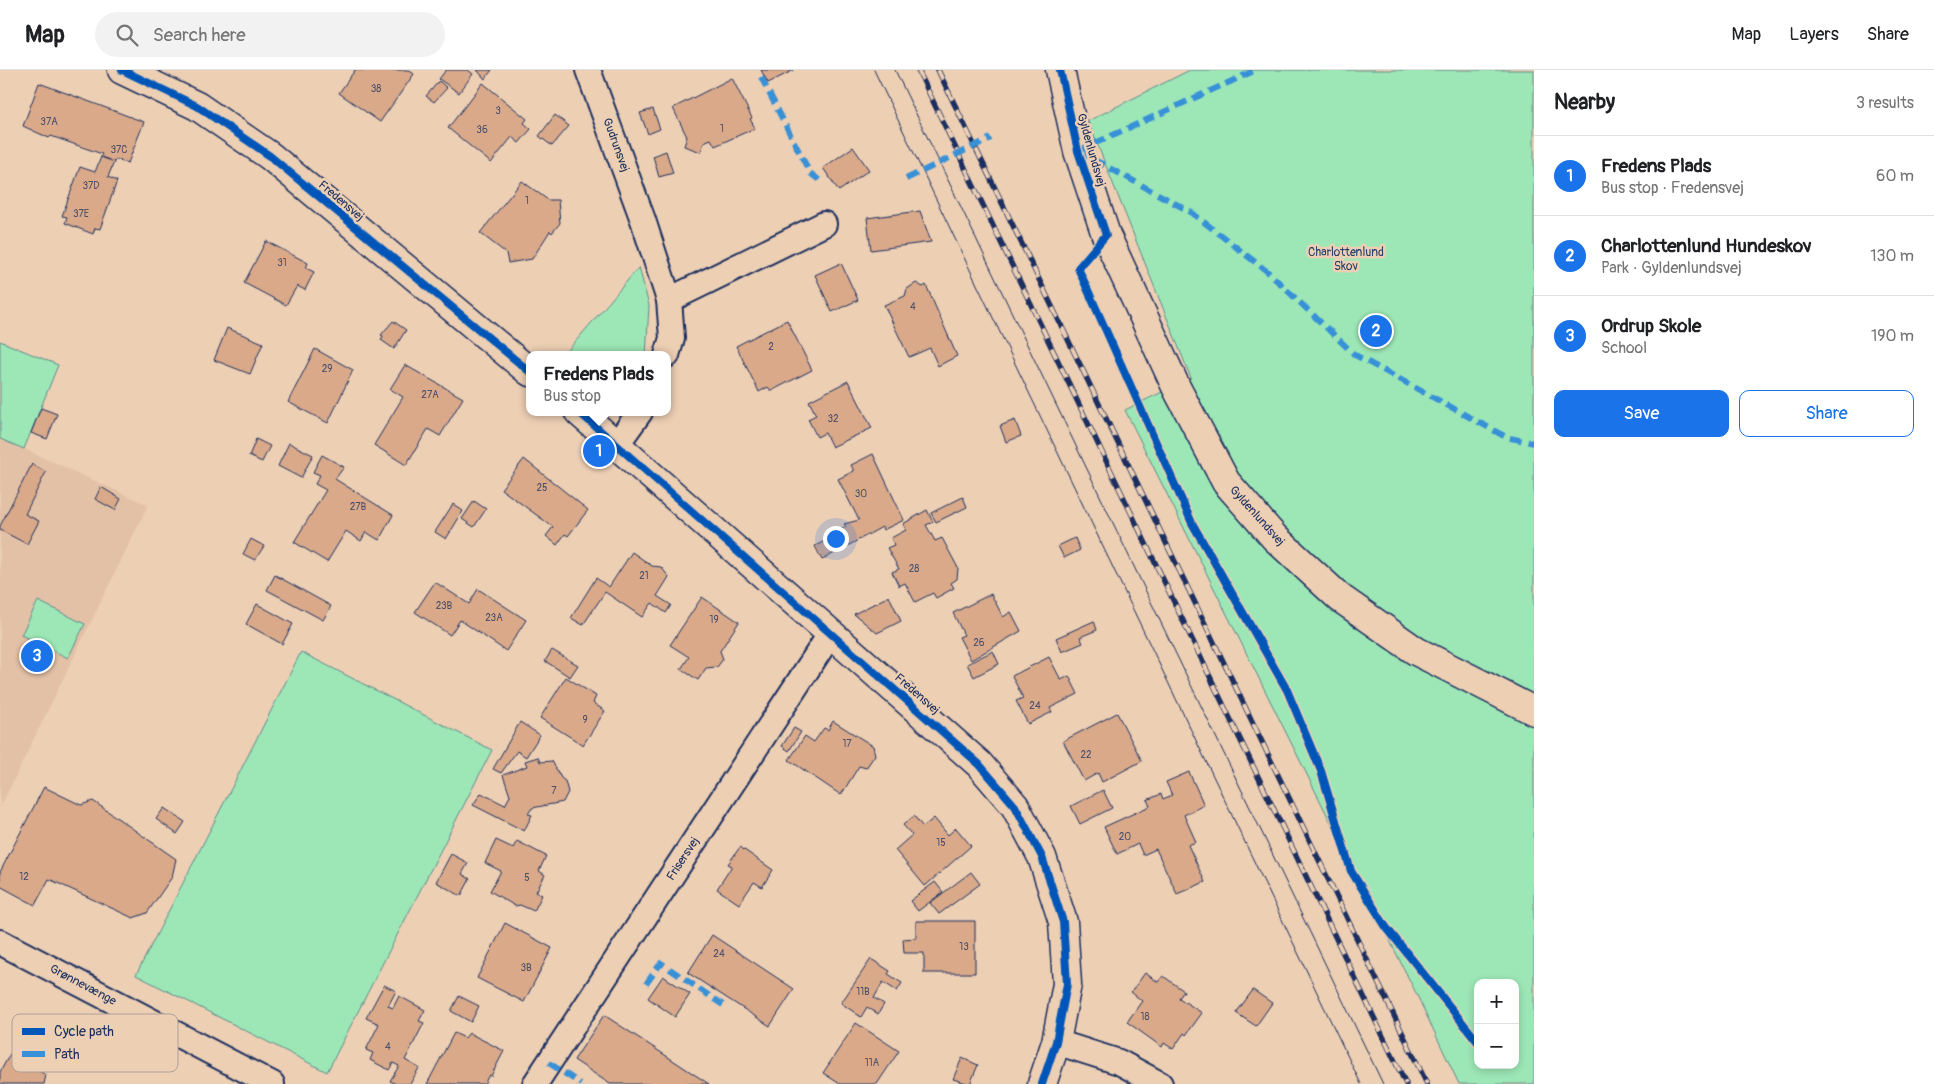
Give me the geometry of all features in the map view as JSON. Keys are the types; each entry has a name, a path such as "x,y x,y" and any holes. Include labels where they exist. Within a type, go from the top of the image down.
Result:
{"street":[{"name":"Fredensvej","path":"122,70 151,76 270,156 526,369"},
{"name":"Gudrunsvej","path":"588,70 643,220 669,300 672,338 668,351"},
{"name":"Gyldenlundsvej","path":"1060,70 1078,151 1106,235 1177,389 1226,482 1275,538 1340,598 1416,651 1534,711"},
{"path":"669,300 824,224"},
{"name":"Fredensvej","path":"584,416 979,764 1015,806 1042,856 1063,922 1067,984 1056,1042 1042,1084"},
{"path":"617,444 637,416"},
{"name":"Frisersvej","path":"535,1084 831,633"},
{"name":"Grønnevænge","path":"0,942 138,1014"},
{"name":"Grønnevænge","path":"178,1035 272,1084"},
{"path":"1056,1042 1119,1062 1160,1084"}],"shaded area":[{"path":"0,438 148,505 0,808"}],"green space":[{"name":"Charlottenlund Skov","path":"1190,70 1534,70 1534,1084 1459,1084 1416,993 1125,410 1191,378 1088,121"},
{"path":"639,267 649,306 646,351 567,351"},
{"path":"0,341 58,365 24,449 0,439"},
{"path":"38,601 85,624 68,658 21,635"},
{"path":"301,652 492,750 327,1072 136,975"}],"building":[{"path":"355,70 408,70 414,74 380,122 339,93"},
{"path":"446,70 468,70 473,74 459,93 439,79"},
{"path":"477,70 492,70 485,79"},
{"path":"761,70 794,70 768,83"},
{"path":"732,78 755,128 715,146 711,139 704,142 701,152 684,146 687,137 673,108"},
{"path":"439,81 447,88 434,102 426,96"},
{"path":"39,83 144,122 128,163 116,159 114,162 101,157 102,154 51,136 49,138 23,126"},
{"path":"483,83 527,119 524,123 531,129 519,143 512,137 491,163 448,128"},
{"path":"653,109 660,129 648,134 640,113"},
{"path":"555,115 569,126 552,146 539,136"},
{"path":"853,147 869,170 839,191 823,168"},
{"path":"666,151 673,173 659,177 653,156"},
{"path":"101,157 114,162 108,177 117,181 100,229 95,228 93,234 65,223 67,217 62,216 80,167 95,172"},
{"path":"522,181 548,200 558,200 560,223 552,233 550,231 532,259 508,263 506,253 480,233"},
{"path":"920,211 931,242 871,250 867,218"},
{"path":"266,241 308,263 306,268 314,272 305,290 297,286 286,305 244,283"},
{"path":"841,263 858,300 832,312 815,275"},
{"path":"916,283 923,287 926,285 957,356 938,366 930,348 909,357 884,305 905,296 907,289"},
{"path":"787,320 812,370 771,391 768,387 759,392 736,346"},
{"path":"393,321 406,330 394,349 381,340 383,336 381,335"},
{"path":"227,328 263,343 250,374 214,360"},
{"path":"315,349 353,370 328,423 288,402"},
{"path":"405,365 463,398 440,436 428,429 406,465 374,445 403,397 390,389"},
{"path":"848,381 872,428 832,447 825,433 817,437 808,419 816,415 809,401"},
{"path":"41,408 57,414 47,439 31,433"},
{"path":"1015,420 1021,436 1006,442 1000,426"},
{"path":"256,439 270,446 262,462 249,456"},
{"path":"289,443 313,455 301,478 278,466"},
{"path":"873,454 904,520 883,530 882,527 822,560 815,546 837,535 835,532 846,527 844,524 859,520 838,479 854,471 851,465"},
{"path":"322,455 344,467 335,479 393,515 379,540 366,532 361,541 346,531 327,562 294,542 326,490 315,484 320,475 313,472"},
{"path":"524,459 588,510 568,536 565,534 557,545 546,536 553,527 501,489"},
{"path":"32,464 46,472 25,514 39,521 27,544 0,530 0,526"},
{"path":"101,487 121,499 115,510 95,499"},
{"path":"963,497 967,507 936,522 931,513"},
{"path":"474,501 486,509 474,527 462,519"},
{"path":"453,504 463,511 446,539 435,532"},
{"path":"927,510 933,522 926,525 935,541 942,538 958,568 957,579 951,583 954,588 936,598 933,593 915,602 905,583 899,586 892,572 899,569 887,548 894,545 891,538 906,530 903,524"},
{"path":"1075,538 1080,550 1064,558 1058,546"},
{"path":"251,539 264,546 255,560 243,554"},
{"path":"632,552 652,566 661,567 669,577 657,596 671,605 666,613 652,603 642,617 605,592 583,625 571,618 596,578 609,587"},
{"path":"275,575 331,606 323,620 267,590"},
{"path":"435,582 469,604 478,589 526,620 506,651 460,620 450,635 415,612"},
{"path":"991,594 1003,617 1011,612 1021,631 971,660 959,637 964,635 953,613"},
{"path":"889,596 901,621 877,633 854,614"},
{"path":"702,597 739,622 720,651 723,659 717,667 706,668 698,680 681,669 689,657 670,645"},
{"path":"257,604 293,624 282,644 246,624"},
{"path":"1094,621 1097,630 1080,637 1083,643 1062,652 1056,638"},
{"path":"552,650 578,665 570,677 545,661"},
{"path":"993,651 999,664 974,677 967,664"},
{"path":"1049,657 1061,680 1069,676 1078,694 1050,708 1052,712 1028,724 1016,701 1023,698 1012,676"},
{"path":"566,677 596,696 593,703 605,711 583,745 540,718"},
{"path":"1117,713 1142,761 1102,782 1098,773 1084,781 1063,741"},
{"path":"833,721 873,746 875,755 866,768 859,766 841,795 789,760 805,736 814,742 824,728 828,730"},
{"path":"520,722 540,735 526,757 517,751 501,773 493,769"},
{"path":"794,728 801,732 789,751 782,746"},
{"path":"538,757 540,762 552,761 561,778 565,781 568,792 563,802 532,808 528,814 532,815 524,831 473,805 481,793 505,805 510,796 503,775 527,766 525,761"},
{"path":"1189,772 1204,805 1184,815 1196,842 1188,845 1205,882 1177,894 1156,849 1143,855 1138,844 1117,854 1104,827 1150,806 1147,800 1161,794 1163,799 1172,795 1166,782"},
{"path":"44,787 81,805 93,801 176,859 172,877 147,913 133,918 49,879 35,905 0,886 0,872"},
{"path":"1103,790 1112,808 1080,824 1071,806"},
{"path":"164,808 185,822 177,834 156,819"},
{"path":"914,816 923,827 934,818 948,835 956,828 971,846 925,886 895,850 912,835 903,825"},
{"path":"496,840 513,848 517,841 546,856 539,871 545,875 536,892 542,895 534,911 520,905 515,906 490,891 501,871 485,863"},
{"path":"740,847 773,870 762,887 754,882 739,904 717,889 732,866 728,864"},
{"path":"451,854 468,863 462,874 470,879 461,896 436,882"},
{"path":"971,872 980,884 939,914 930,903"},
{"path":"935,882 943,892 918,911 910,901"},
{"path":"916,921 975,921 975,973 924,973 924,953 904,953 903,939 916,938"},
{"path":"505,923 552,948 524,1002 477,978"},
{"path":"712,935 794,989 770,1026 688,973"},
{"path":"871,959 890,971 888,974 902,983 897,991 883,982 874,998 884,1004 878,1014 867,1007 861,1017 841,1003"},
{"path":"1145,973 1158,982 1163,976 1184,991 1179,998 1202,1013 1173,1049 1164,1043 1162,1047 1127,1022 1142,1001 1131,992"},
{"path":"663,976 690,994 675,1017 648,998"},
{"path":"384,985 396,991 388,1006 393,1008 399,996 425,1010 419,1021 424,1023 405,1060 419,1068 410,1084 396,1084 390,1081 399,1066 393,1063 389,1070 370,1060 373,1053 366,1050 379,1024 366,1018"},
{"path":"1253,990 1272,1003 1256,1026 1236,1013"},
{"path":"459,996 479,1006 471,1022 451,1011"},
{"path":"604,1015 709,1084 610,1084 574,1060"},
{"path":"856,1023 899,1051 877,1084 840,1084 823,1073"},
{"path":"454,1033 465,1038 469,1033 504,1051 491,1076 489,1075 484,1084 427,1084"},
{"path":"10,1054 12,1055 12,1072 41,1072 46,1075 44,1084 0,1084 0,1072"},
{"path":"962,1058 978,1065 970,1084 953,1079"}],"tram line":[{"path":"874,70 1361,1084"},
{"path":"895,70 1383,1084"}],"railway":[{"path":"918,70 1406,1084"},
{"path":"938,70 1427,1084"}],"marked path":[{"path":"1078,151 1256,70"},
{"path":"761,77 810,173 819,180"},
{"path":"906,179 991,138"},
{"path":"1078,151 1191,212 1268,272 1355,355 1506,437 1534,443"},
{"path":"646,984 661,963 723,1005"},
{"path":"549,1063 581,1084"}],"cycle path":[{"path":"122,70 197,106 270,156 526,369"},
{"path":"1060,70 1078,151 1106,235 1078,268 1192,523 1287,690 1321,771 1351,871 1386,927 1474,1037"},
{"path":"584,416 979,764 1015,806 1042,857 1063,922 1067,984 1056,1042 1042,1084"}],"place":[{"name":"Charlottenlund Hundeskov","path":"1376,331"},
{"name":"Fredens Plads","path":"599,451"},
{"name":"Ordrup Skole","path":"37,656"}]}
